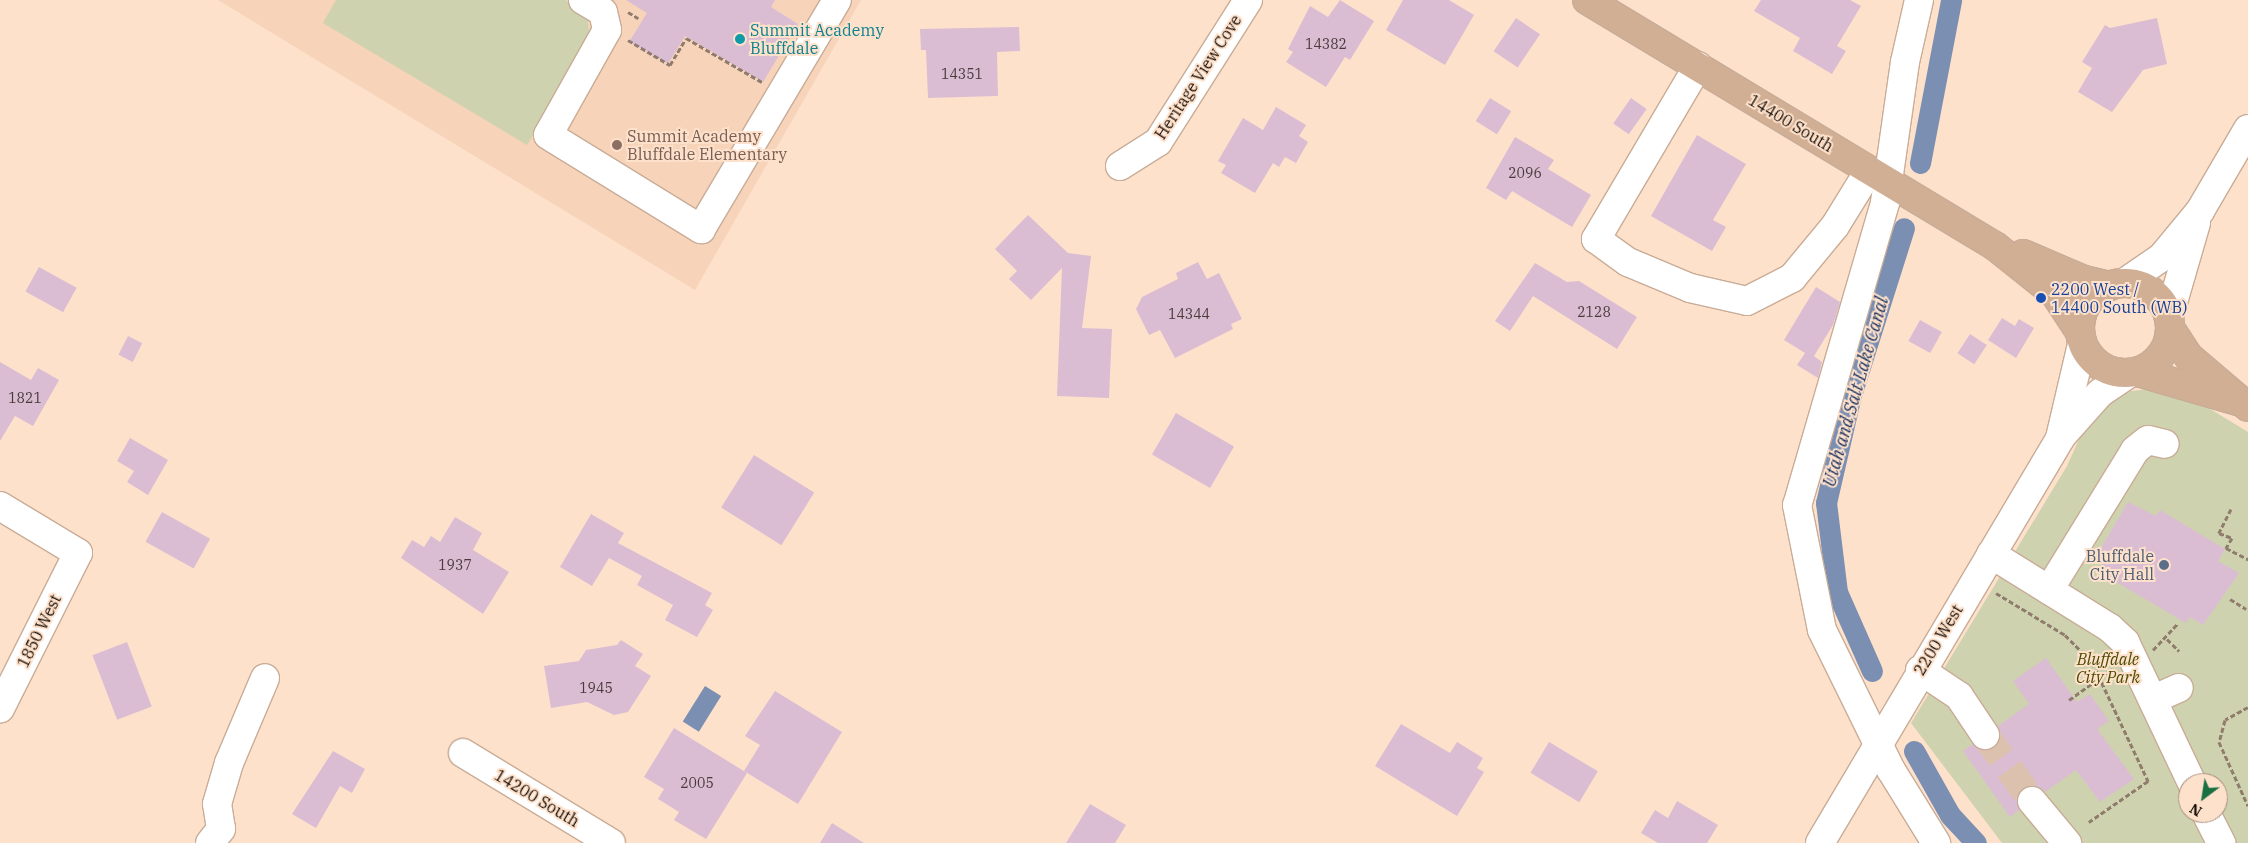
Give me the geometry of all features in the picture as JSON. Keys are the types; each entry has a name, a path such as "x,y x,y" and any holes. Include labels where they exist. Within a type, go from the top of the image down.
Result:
{"main road":[{"name":"14400 South","path":"1587,0 1995,246 2055,294 2081,338"},
{"name":"14400 South","path":"1995,246 2117,284"},
{"path":"2117,284 2151,291 2189,357 2244,405 2134,372 2103,368 2081,338 2087,304 2117,284"},
{"path":"2134,372 2163,354 2170,322"}],"street":[{"path":"583,0 603,12 607,30 548,136 701,229 837,0"},
{"name":"Heritage View Cove","path":"1120,166 1158,142 1248,0"},
{"path":"1919,0 1878,177 1797,505 1822,630 1878,743 1936,843"},
{"path":"1698,66 1596,239 1628,262 1690,288 1747,301 1792,278 1878,177"},
{"path":"2117,284 2162,257 2200,211 2248,130"},
{"path":"2170,322 2200,211"},
{"name":"2200 West","path":"2060,438 2081,338"},
{"name":"2200 West","path":"1820,843 1920,670 2060,438 2100,393 2134,372"},
{"path":"2049,590 2135,450 2148,440 2165,444"},
{"name":"1850 West","path":"0,506 78,553 0,709"},
{"path":"1990,554 2049,590 2125,642 2154,699 2187,773"},
{"path":"1920,670 1959,696 1985,735"},
{"path":"210,843 221,829 216,804 229,763 265,678"},
{"path":"2154,699 2179,688"},
{"name":"14200 South","path":"463,752 611,843"},
{"path":"2032,801 2066,843"},
{"path":"2211,823 2220,843"}],"path":[{"path":"619,35 670,65 686,38 771,88"},
{"path":"2231,509 2219,533 2232,538 2226,548 2248,560"},
{"path":"1996,593 2065,635 2092,662 2148,781 2089,822"},
{"path":"2230,599 2246,609"},
{"path":"2146,654 2167,639 2178,623"},
{"path":"2167,639 2178,651"},
{"path":"2069,700 2120,662"},
{"path":"2248,707 2225,720 2219,742 2248,806"}],"shaded area":[{"name":"Summit Academy Bluffdale Elementary","path":"218,0 861,0 695,290"}],"green space":[{"path":"336,0 566,0 587,16 590,40 527,145 323,23"},
{"name":"Bluffdale City Park","path":"2149,389 2202,404 2248,432 2248,843 2002,843 1911,723 2067,466 2089,417 2124,392"}],"water":[{"path":"705,686 721,696 699,732 683,722"}],"building":[{"name":"Summit Academy Bluffdale","path":"626,0 775,0 771,7 798,24 763,82 685,36 668,64 629,42 647,13"},
{"path":"1340,0 1374,21 1350,60 1345,57 1326,87 1286,62 1293,52 1288,49 1310,6 1328,17"},
{"path":"1403,0 1449,0 1474,15 1445,65 1386,30"},
{"path":"1761,0 1850,0 1861,6 1837,46 1846,51 1832,74 1793,51 1800,38 1754,11"},
{"path":"1516,18 1540,34 1518,67 1494,51"},
{"path":"2157,18 2167,64 2143,70 2112,112 2078,92 2092,68 2082,62 2105,25 2110,28"},
{"path":"1019,27 1020,51 997,52 998,96 928,98 926,50 921,50 920,29"},
{"path":"1490,98 1511,111 1497,134 1476,121"},
{"path":"1631,98 1647,109 1629,134 1613,123"},
{"path":"1276,107 1306,125 1299,136 1308,142 1296,163 1285,157 1279,167 1273,163 1255,193 1221,173 1226,165 1218,161 1243,118 1263,130"},
{"path":"1697,135 1746,164 1713,220 1726,227 1712,251 1651,216"},
{"path":"1515,137 1554,160 1548,169 1591,195 1572,227 1512,191 1506,200 1486,188"},
{"path":"1028,215 1068,253 1091,256 1082,328 1112,329 1109,398 1057,396 1062,268 1031,300 1009,279 1017,271 995,249"},
{"path":"1198,262 1207,279 1219,273 1242,319 1231,324 1233,329 1175,358 1160,330 1149,335 1136,309 1142,297 1178,279 1176,273"},
{"path":"1535,263 1567,282 1579,281 1637,317 1617,349 1533,296 1510,331 1495,321"},
{"path":"39,267 77,288 63,312 25,291"},
{"path":"1816,287 1840,302 1833,325 1814,356 1822,362 1818,378 1797,365 1805,353 1784,340"},
{"path":"2002,318 2015,326 2019,319 2034,328 2016,358 1988,340"},
{"path":"1920,320 1942,332 1930,353 1908,341"},
{"path":"1970,334 1987,345 1974,364 1957,353"},
{"path":"128,336 142,343 133,362 118,355"},
{"path":"0,362 31,380 38,368 59,380 33,426 15,416 0,441"},
{"path":"1176,413 1234,446 1210,488 1152,455"},
{"path":"130,438 168,460 148,495 127,482 134,471 117,461"},
{"path":"754,455 814,493 781,545 721,508"},
{"name":"Bluffdale City Hall","path":"2128,502 2156,516 2160,510 2225,549 2218,561 2239,573 2203,625 2190,617 2186,623 2106,576 2110,570 2094,560"},
{"path":"162,512 210,539 194,568 146,542"},
{"path":"591,514 624,533 618,543 712,593 705,605 713,610 697,637 665,620 673,605 637,585 642,576 609,558 592,586 560,567"},
{"path":"455,517 482,533 473,550 509,572 483,614 401,558 412,540 424,547 431,536 440,542"},
{"path":"621,640 643,654 635,666 651,676 628,712 614,715 587,702 551,708 544,666 579,661 586,650 617,645"},
{"path":"127,642 152,706 117,720 92,655"},
{"path":"2046,658 2077,702 2090,694 2109,721 2097,729 2134,779 2100,802 2076,770 2045,792 2037,786 2022,789 2017,796 2019,810 2010,817 1963,751 1973,744 1986,751 1994,748 2001,734 1998,726 2029,704 2013,681"},
{"path":"775,691 842,732 798,804 744,771 760,745 745,736"},
{"path":"1401,724 1450,753 1457,742 1483,758 1477,768 1484,772 1457,816 1375,766"},
{"path":"674,728 747,773 706,839 674,820 679,812 658,799 664,789 644,777"},
{"path":"1549,742 1598,771 1579,802 1530,773"},
{"path":"333,751 365,769 352,793 340,786 316,828 292,814"},
{"path":"1677,801 1718,825 1707,843 1658,843 1641,833 1655,810 1668,818"},
{"path":"1090,804 1126,825 1115,843 1066,843"},
{"path":"832,823 864,843 820,843"}],"waterway":[{"name":"Utah and Salt Lake Canal","path":"1920,163 1951,0"},
{"name":"Utah and Salt Lake Canal","path":"1872,671 1837,592 1826,503 1851,395 1904,228"},
{"name":"Utah and Salt Lake Canal","path":"1914,751 1950,815 1976,843"}],"tunnel":[{"path":"1985,735 2032,801"}],"place":[{"name":"Summit Academy Bluffdale","path":"740,39"},
{"name":"Summit Academy Bluffdale Elementary","path":"617,145"},
{"name":"2200 West / 14400 South (WB)","path":"2041,298"},
{"name":"Bluffdale City Hall","path":"2164,565"}]}
